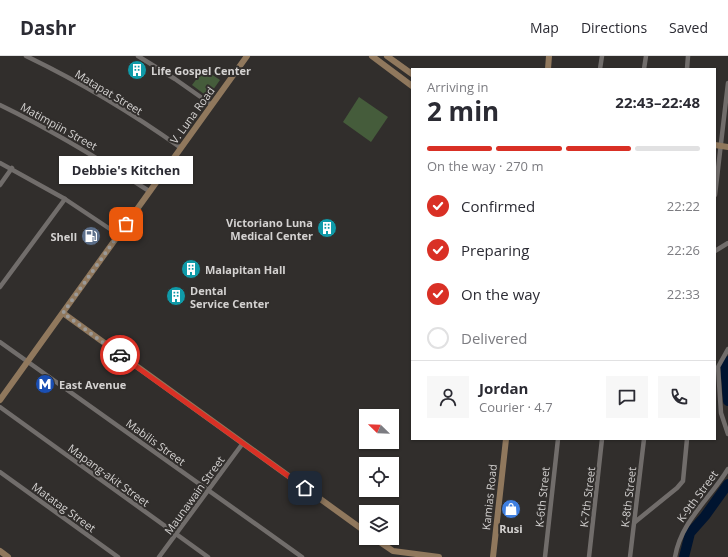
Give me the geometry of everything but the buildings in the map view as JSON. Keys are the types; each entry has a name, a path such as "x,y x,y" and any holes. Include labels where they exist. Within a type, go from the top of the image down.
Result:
{"main road":[{"name":"V. Luna Road","path":"0,400 247,56"},
{"path":"372,56 411,85"},
{"path":"388,56 411,73"},
{"path":"548,68 549,56"},
{"path":"718,146 728,147"},
{"path":"63,313 359,527"},
{"name":"Kamias Road","path":"493,557 506,440"},
{"path":"384,545 389,549 398,552 439,557"},
{"path":"388,557 389,549"},
{"path":"0,551 8,557"}],"street":[{"name":"Matapat Street","path":"26,56 99,95 181,148"},
{"path":"138,56 175,79 212,105"},
{"path":"600,68 602,56"},
{"path":"644,68 646,56"},
{"path":"687,68 688,56"},
{"path":"716,179 718,146 728,83"},
{"name":"Matimpiin Street","path":"0,105 38,123 95,156 149,191"},
{"path":"0,163 12,168 65,199 119,235"},
{"path":"0,185 12,168"},
{"path":"0,287 65,199"},
{"path":"716,251 728,242"},
{"name":"Mabilis Street","path":"0,342 302,557"},
{"path":"728,349 717,367 721,413 728,434"},
{"name":"Mapang-akit Street","path":"0,407 208,557"},
{"name":"K-6th Street","path":"545,557 558,440"},
{"name":"K-7th Street","path":"589,557 602,440"},
{"name":"K-8th Street","path":"630,557 644,440"},
{"name":"K-9th Street","path":"635,522 677,488 683,481 687,440"},
{"name":"Maunawain Street","path":"160,557 243,443"},
{"name":"K-9th Street","path":"675,557 677,546 684,530 728,469"},
{"name":"Matatag Street","path":"0,472 118,557"}],"green space":[{"path":"204,69 220,80 208,97 192,85"},
{"path":"359,97 388,117 371,142 343,122"}],"waterway":[{"path":"728,361 725,363 728,401"},
{"path":"684,557 690,533 705,516 728,484"}],"way so far":[{"path":"120,355 63,313 126,224"}],"place":[{"name":"Life Gospel Center","path":"137,70"},
{"name":"Debbie's Kitchen","path":"126,224"},
{"name":"Victoriano Luna Medical Center","path":"327,228"},
{"name":"Shell","path":"91,236"},
{"name":"Malapitan Hall","path":"191,269"},
{"name":"Dental Service Center","path":"176,296"},
{"name":"East Avenue","path":"45,384"},
{"name":"Rusi","path":"511,509"}],"route":[{"path":"120,355 305,488"}]}
